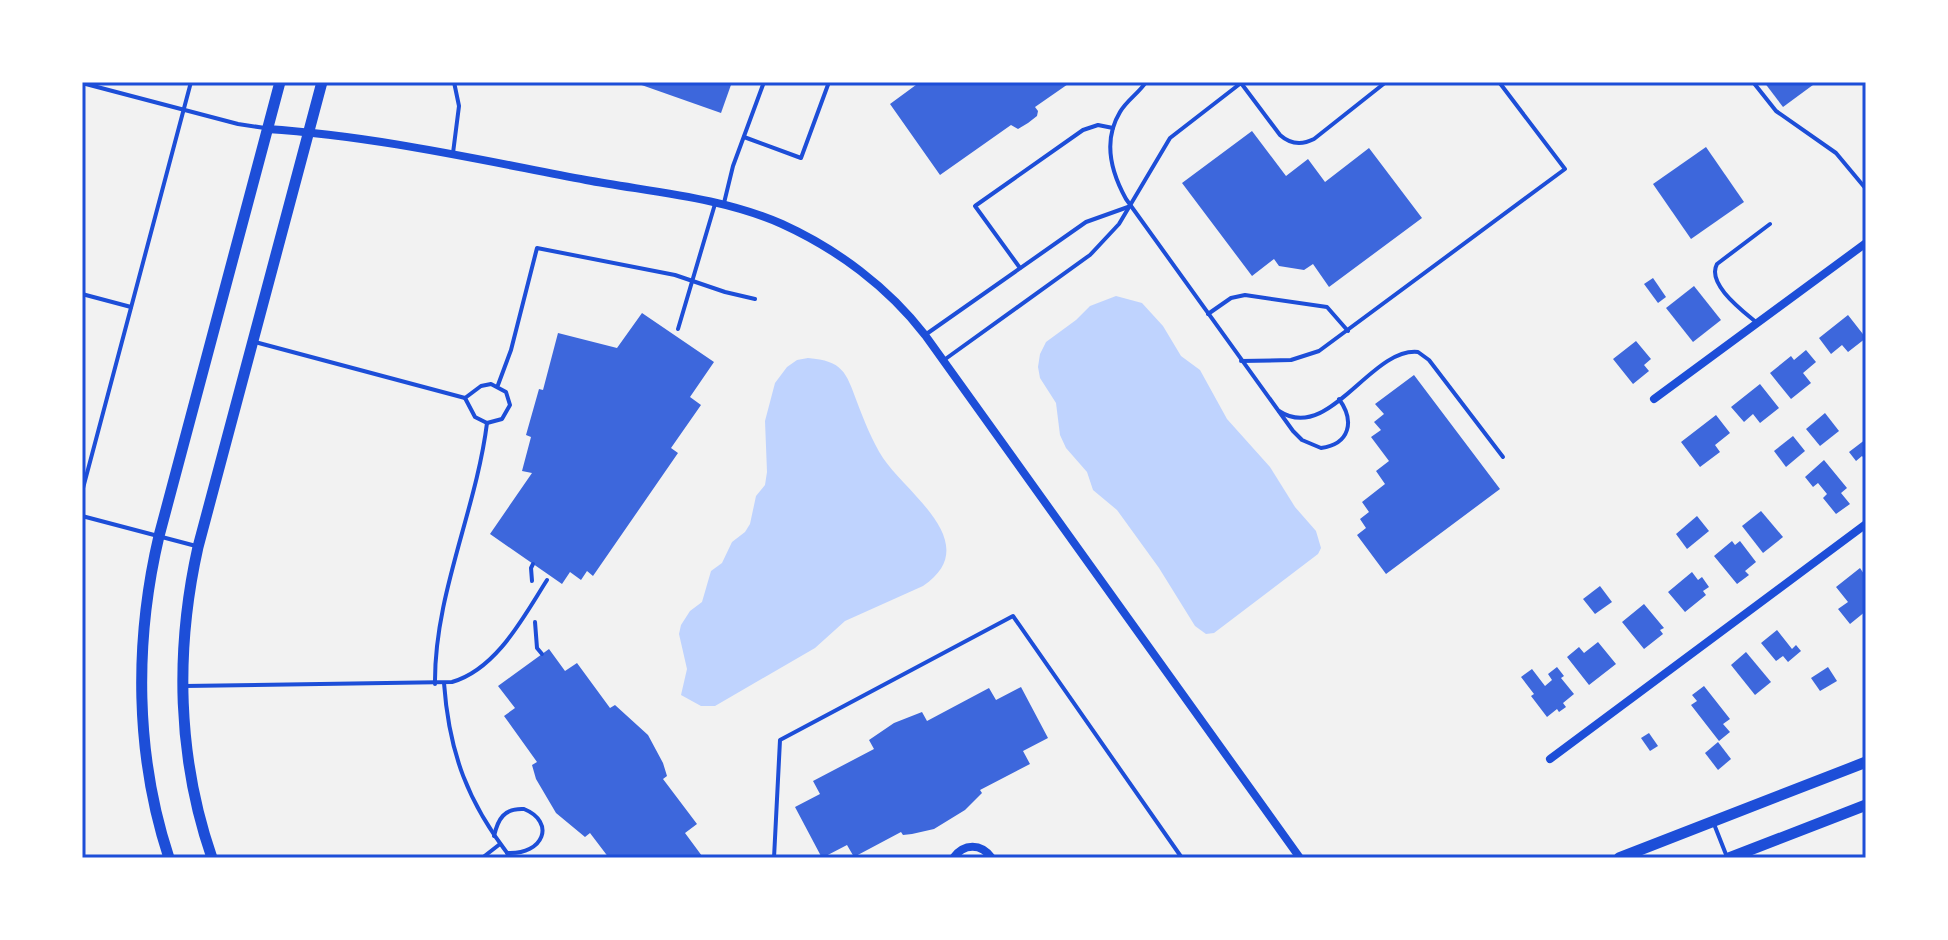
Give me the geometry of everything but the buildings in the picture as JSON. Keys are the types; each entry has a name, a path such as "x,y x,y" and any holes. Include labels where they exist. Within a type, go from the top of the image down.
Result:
{"street":[{"path":"169,858 148,770 142,692 144,617 159,536 280,82"},
{"path":"212,858 186,747 182,686 185,622 198,547 322,82"},
{"path":"267,129 309,132 452,155 719,204 782,224 841,258 890,295 925,335 1300,858"},
{"path":"1654,399 1866,243"},
{"path":"1550,759 1866,524"},
{"path":"1619,858 1866,762"},
{"path":"1728,858 1866,805"},
{"path":"953,858 962,849 974,846 985,850 992,858"}],"lane":[{"path":"82,492 191,82"},
{"path":"452,155 459,106 454,82"},
{"path":"678,329 764,82"},
{"path":"744,137 801,158 829,82"},
{"path":"1146,82 1122,108 1110,142 1110,157 1118,183 1131,207 1274,407 1302,440 1315,447 1327,447 1340,441 1349,425 1348,414 1339,399"},
{"path":"944,360 1090,255 1111,235 1131,207 1170,138 1241,83 1280,135 1285,140 1299,143 1314,139 1386,82"},
{"path":"1241,361 1305,357 1319,351 1565,169 1499,82"},
{"path":"1753,82 1776,111 1836,153 1866,189"},
{"path":"82,83 267,129"},
{"path":"1020,268 975,206 1083,130 1098,125 1113,128"},
{"path":"925,335 1086,222 1131,207"},
{"path":"1757,323 1729,299 1714,276 1714,270 1717,264 1770,224"},
{"path":"498,385 511,350 537,248 693,280 755,299"},
{"path":"82,294 131,307"},
{"path":"1208,314 1231,298 1245,295 1327,307 1348,331"},
{"path":"253,341 465,398 475,417 487,423 502,419 509,409 508,395 498,385 484,385 465,398"},
{"path":"1274,407 1288,416 1304,418 1320,413 1398,355 1418,352 1429,360 1503,457"},
{"path":"435,684 439,629 480,466 487,423"},
{"path":"82,516 198,547"},
{"path":"182,686 444,683 468,675 489,658 512,633 547,580"},
{"path":"774,858 780,740 1013,616 1182,858"},
{"path":"444,683 451,735 460,770 474,804 494,836 509,855 522,854 538,844 541,829 537,817 524,809 508,811 499,819 494,836"},
{"path":"1713,822 1728,858"},
{"path":"482,858 500,844"}],"water":[{"path":"1116,296 1142,303 1163,326 1181,356 1200,370 1227,419 1270,467 1295,507 1316,531 1321,548 1318,554 1214,633 1206,634 1195,626 1159,568 1117,510 1093,490 1087,472 1066,448 1060,435 1056,403 1040,378 1040,354 1046,342 1090,306"},
{"path":"808,358 829,362 842,370 879,451 935,520 944,537 946,553 940,570 923,586 845,621 815,648 715,706 701,706 681,695 687,669 679,634 681,625 690,611 702,602 711,571 722,563 732,542 750,524 756,496 765,485 765,421 775,383 787,367 797,360"}]}
